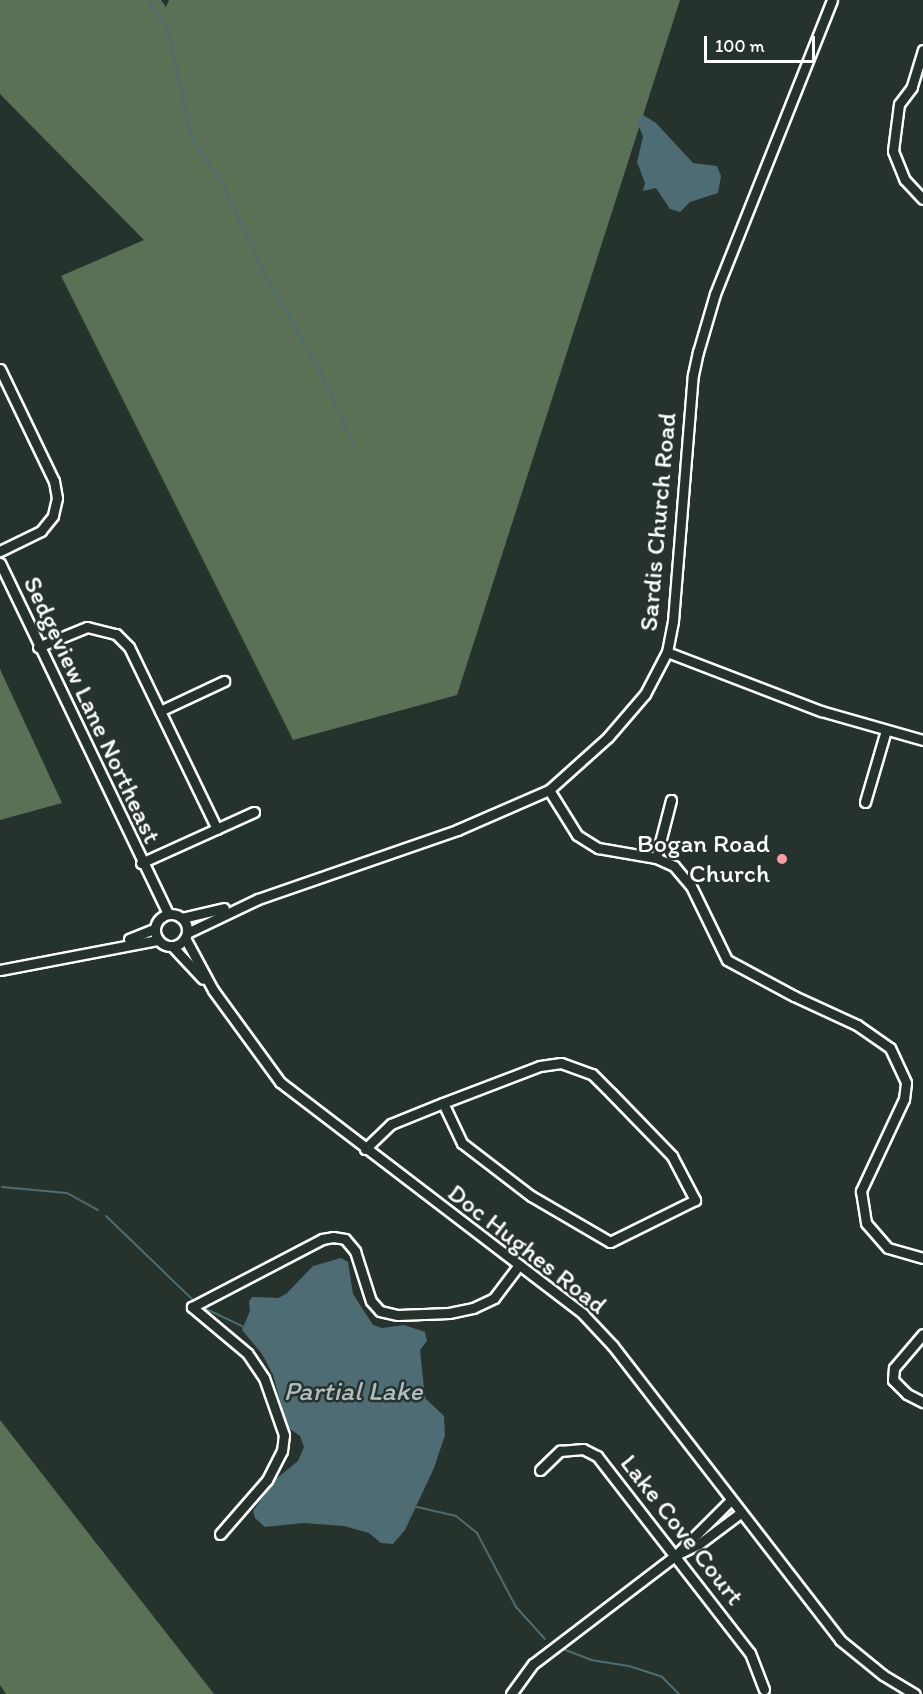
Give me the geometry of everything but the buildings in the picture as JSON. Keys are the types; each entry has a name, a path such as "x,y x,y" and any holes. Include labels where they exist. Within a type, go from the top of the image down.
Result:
{"street":[{"name":"Sardis Church Road","path":"182,918 258,899 457,830 549,790 608,737 645,694 667,651 674,621 693,375 698,352 714,294 832,0"},
{"path":"923,50 912,87 899,104 893,151 905,180 923,199"},
{"path":"912,87 923,91"},
{"path":"0,369 54,482 57,498 53,516 41,531 0,551"},
{"name":"Sedgeview Lane Northeast","path":"0,563 141,863 168,914"},
{"path":"38,646 87,627 116,634 129,647 217,829"},
{"path":"667,651 821,711 923,740"},
{"path":"160,711 224,681"},
{"path":"865,802 886,730"},
{"path":"549,790 577,835 598,848 656,858 674,866 691,886 727,960 784,992 857,1025 890,1047 906,1083 904,1099 861,1191 866,1223 888,1248 923,1258"},
{"path":"656,858 671,800"},
{"path":"141,863 254,812"},
{"name":"Sedgeview Lane Northeast","path":"147,875 159,918"},
{"name":"Sardis Church Road","path":"186,935 258,899"},
{"path":"0,970 106,947 157,940 171,946 186,935 182,918 168,914 159,918 154,928 157,940"},
{"path":"106,947 154,928"},
{"name":"Doc Hughes Road","path":"186,935 213,990"},
{"name":"Doc Hughes Road","path":"171,946 213,990 280,1082 364,1149 584,1314 613,1346 739,1514 840,1640 883,1675 915,1694"},
{"path":"364,1149 391,1124 443,1103 540,1066 561,1063 592,1074 672,1156 695,1200 610,1242 531,1196 462,1143 443,1103"},
{"path":"220,1534 267,1480 282,1451 284,1435 264,1378 247,1353 192,1307 322,1239 333,1237 345,1239 355,1251 371,1301 380,1311 398,1315 448,1313 473,1308 494,1298 519,1265"},
{"path":"923,1334 894,1368 892,1380 907,1394 923,1401"},
{"name":"Lake Cove Court","path":"540,1470 560,1451 583,1449 597,1456 750,1653 764,1689"},
{"path":"511,1694 533,1664 676,1555 730,1501"},
{"path":"676,1555 699,1544 739,1514"}],"green space":[{"path":"0,0 161,0 166,7 169,0 680,0 457,695 293,740 61,276 144,240 0,94"},
{"path":"0,669 62,803 0,820"},
{"path":"0,1420 214,1694 6,1694 0,1685"}],"water":[{"path":"643,115 656,123 693,163 717,166 721,176 718,193 690,202 680,212 670,209 656,188 643,191 645,183 637,162 643,137 637,121"},
{"name":"Partial Lake","path":"341,1258 348,1262 353,1294 373,1325 382,1328 404,1325 425,1332 427,1341 420,1350 425,1398 444,1416 445,1435 434,1468 405,1530 393,1544 381,1543 369,1533 344,1526 304,1523 265,1527 255,1518 253,1511 276,1479 298,1461 304,1447 300,1436 287,1427 273,1375 262,1354 242,1330 250,1311 249,1302 252,1297 278,1298 286,1294 313,1266"}],"waterway":[{"path":"148,0 168,30 192,139 223,185 266,276 321,373 354,445"},
{"path":"2,1187 67,1193 98,1210"},
{"path":"106,1216 192,1299"},
{"path":"204,1308 244,1327"},
{"path":"417,1507 456,1516 477,1533 516,1607 545,1639"},
{"path":"563,1649 591,1660 629,1666 662,1677 679,1694"}],"place":[{"name":"Bogan Road Church","path":"782,859"}]}
